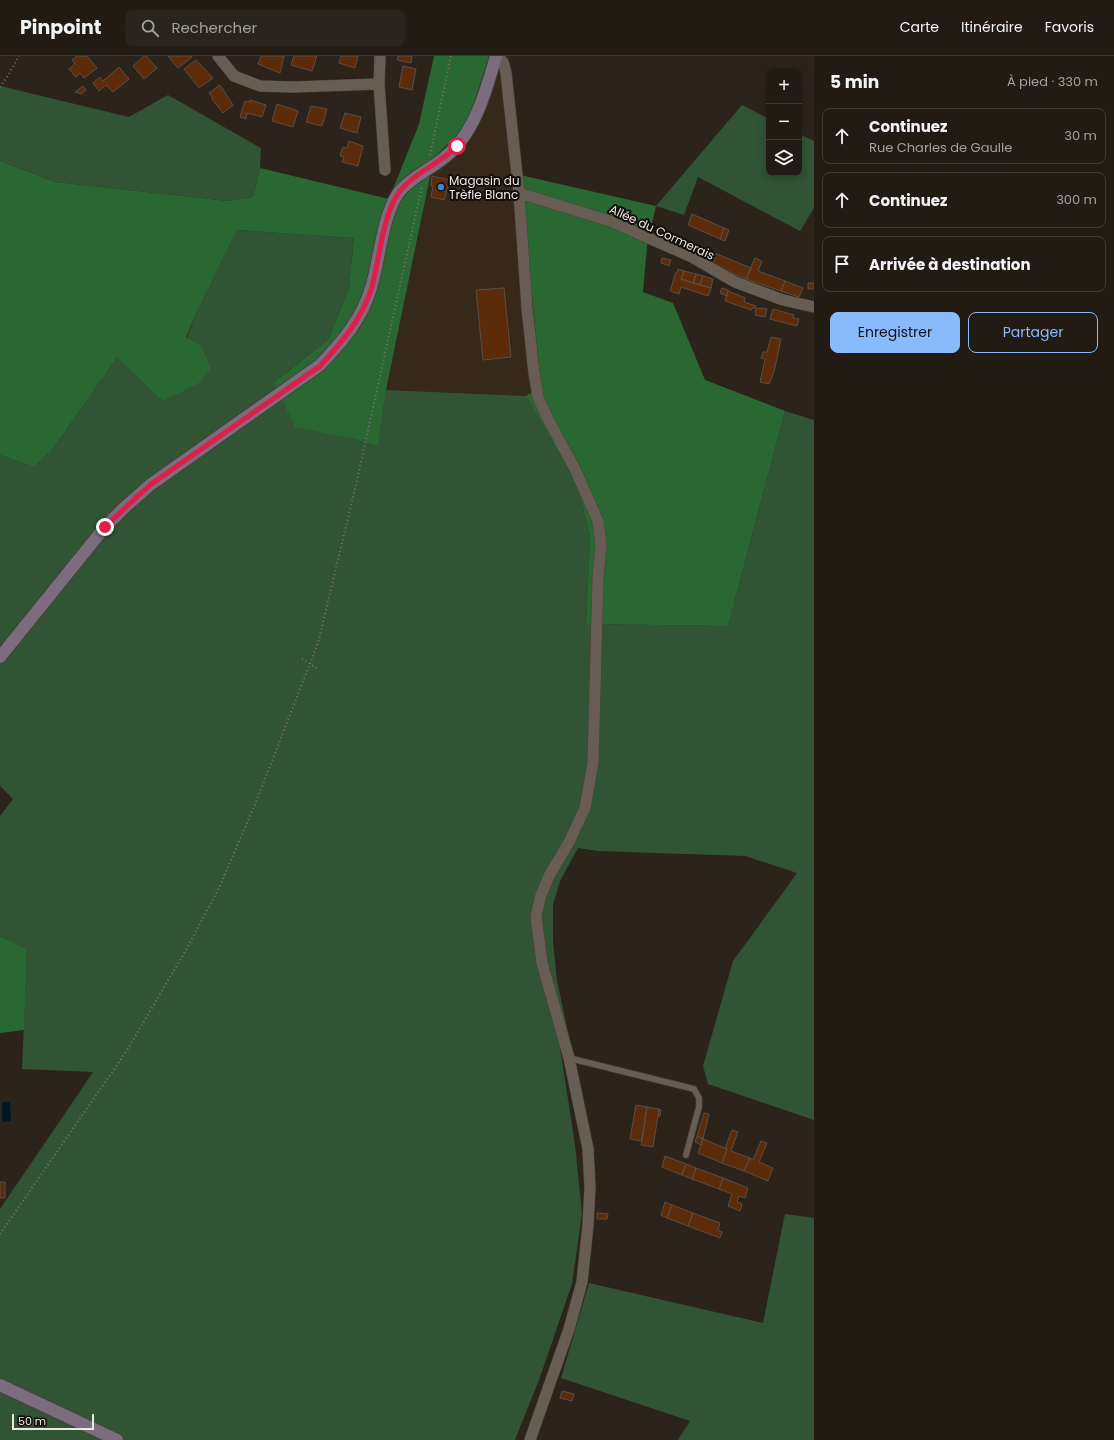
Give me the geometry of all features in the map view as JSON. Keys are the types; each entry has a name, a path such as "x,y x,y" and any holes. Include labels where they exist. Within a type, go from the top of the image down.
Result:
{"street":[{"path":"218,56 234,76 260,86 293,87 379,84"},
{"path":"380,56 379,84 385,170"},
{"path":"0,657 105,527 126,507 150,485 320,366 342,342 360,317 371,288 387,219 399,192 410,182 451,153 464,136 477,113 496,57 501,59 506,73 519,194 527,308 538,397 575,469 598,521 601,545 598,577 592,770 585,808 569,842 549,876 541,895 536,916 542,962 569,1058 588,1149 590,1187 588,1225 582,1282 569,1329 530,1440"},
{"name":"Allée du Cormerais","path":"519,194 610,221 692,257 735,282 783,300 814,307"},
{"path":"0,1386 117,1440"}],"lane":[{"path":"569,1058 694,1089 699,1098 699,1107 686,1155"}],"path":[{"path":"0,87 19,56"},
{"path":"0,1234 126,1052 186,950 219,888 256,802 310,664 318,643 355,489 418,199 451,56"},
{"path":"302,659 318,669"}],"shaded area":[{"path":"489,56 509,56 541,387 526,396 386,390 434,157 460,133 472,109"}],"green space":[{"path":"434,56 489,56 472,109 460,133 434,157 386,390 378,446 355,439 295,427 274,382 328,340 349,287 354,238 237,230 186,337 201,346 211,369 198,384 162,401 117,358 52,450 34,467 0,455 0,161 55,182 228,201 253,197 260,168 389,199 419,124"},
{"path":"0,86 129,117 168,95 261,148 260,168 253,197 228,201 55,182 0,161"},
{"path":"742,105 766,117 766,176 802,176 802,135 814,141 814,208 800,231 698,177 684,215 656,206"},
{"path":"520,175 656,206 647,246 643,292 673,303 705,380 785,411 728,626 586,624 590,537 578,487 526,396 541,387"},
{"path":"237,230 354,238 349,287 328,340 274,382 355,439 378,445 386,390 526,396 578,487 590,537 586,624 728,626 785,411 814,420 814,1120 708,1084 703,1066 733,961 797,873 745,856 598,851 578,848 560,881 553,905 553,941 557,981 572,1050 560,1047 575,1145 582,1213 572,1284 539,1380 515,1440 0,1440 0,1209 93,1072 22,1069 27,949 0,936 0,816 13,799 0,786 0,455 34,467 52,450 117,358 162,401 196,314"},
{"path":"0,936 27,949 24,1030 0,1033"},
{"path":"785,1214 814,1218 814,1440 678,1440 690,1421 561,1378 589,1283 763,1323"}],"water":[{"path":"2,1102 10,1102 11,1121 2,1122"}],"building":[{"path":"77,56 87,56 97,68 84,78 80,73 76,77 69,69 75,64 72,60"},
{"path":"144,56 146,56 157,68 144,79 133,66"},
{"path":"168,56 190,56 192,57 178,68"},
{"path":"261,56 284,56 280,73 258,64"},
{"path":"294,56 317,56 312,71 291,65"},
{"path":"341,56 358,56 355,68 339,63"},
{"path":"398,56 412,56 411,63 397,60"},
{"path":"196,60 213,78 199,88 184,69"},
{"path":"403,66 416,69 412,90 399,87"},
{"path":"119,67 129,79 113,92 106,85 99,91 93,83 100,77 103,81"},
{"path":"220,85 233,105 223,113 209,93"},
{"path":"83,86 86,90 81,94 75,92"},
{"path":"250,100 266,105 262,117 247,113 246,119 240,117 245,101 250,102"},
{"path":"277,104 298,111 293,127 272,121"},
{"path":"311,106 327,109 322,126 306,122"},
{"path":"345,113 361,117 357,133 340,128"},
{"path":"349,141 363,146 358,166 342,162 344,157 340,156 343,147 347,148"},
{"name":"Magasin du Trèfle Blanc","path":"432,176 450,180 444,200 431,197 433,186 431,186"},
{"path":"692,214 724,228 720,239 688,225"},
{"path":"724,228 729,230 725,241 720,239"},
{"path":"712,252 751,268 746,279 713,265 715,258 710,256"},
{"path":"662,258 671,260 669,266 661,263"},
{"path":"755,258 762,261 758,271 785,281 781,291 746,279"},
{"path":"678,269 684,271 681,279 711,288 708,296 681,287 679,294 670,291"},
{"path":"684,271 696,274 693,283 681,279"},
{"path":"696,274 703,276 700,285 693,283"},
{"path":"703,276 713,279 711,288 700,285"},
{"path":"785,281 803,288 799,297 781,291"},
{"path":"808,283 814,283 814,289 808,289"},
{"path":"504,288 511,357 483,360 476,290"},
{"path":"722,288 728,290 727,296 720,293"},
{"path":"728,291 745,298 744,302 756,306 755,308 752,308 751,310 725,301"},
{"path":"756,308 767,309 765,317 755,315"},
{"path":"773,309 794,315 793,318 799,319 797,326 770,319"},
{"path":"771,337 781,339 774,372 769,384 760,382 765,359 761,358 763,352 767,352"},
{"path":"636,1105 647,1107 642,1141 630,1139"},
{"path":"647,1107 659,1109 653,1147 641,1145"},
{"path":"659,1109 661,1110 660,1116 658,1116"},
{"path":"704,1113 709,1114 703,1139 697,1136"},
{"path":"732,1130 738,1132 731,1151 750,1158 744,1171 722,1163 727,1149 725,1148"},
{"path":"697,1136 703,1139 701,1145 695,1142"},
{"path":"703,1139 727,1149 722,1163 698,1153"},
{"path":"761,1141 767,1143 759,1162 773,1168 768,1181 744,1171 750,1158 753,1160"},
{"path":"665,1156 686,1164 682,1175 662,1167"},
{"path":"686,1164 696,1168 692,1179 682,1175"},
{"path":"696,1168 723,1178 719,1189 692,1179"},
{"path":"723,1178 748,1188 745,1198 739,1196 737,1202 741,1203 742,1205 740,1211 728,1206 732,1194 719,1189"},
{"path":"0,1182 5,1182 5,1198 0,1198"},
{"path":"665,1202 672,1205 667,1218 661,1215"},
{"path":"672,1205 693,1213 688,1226 667,1218"},
{"path":"597,1213 608,1214 607,1219 597,1219"},
{"path":"693,1213 720,1223 718,1230 722,1232 720,1238 688,1226"},
{"path":"562,1391 574,1394 572,1401 560,1398"}],"place":[{"name":"Magasin du Trèfle Blanc","path":"441,187"}],"route":[{"path":"105,527 150,485 320,366 342,342 360,317 371,288 387,219 399,192 410,182 451,153 457,146"}]}
